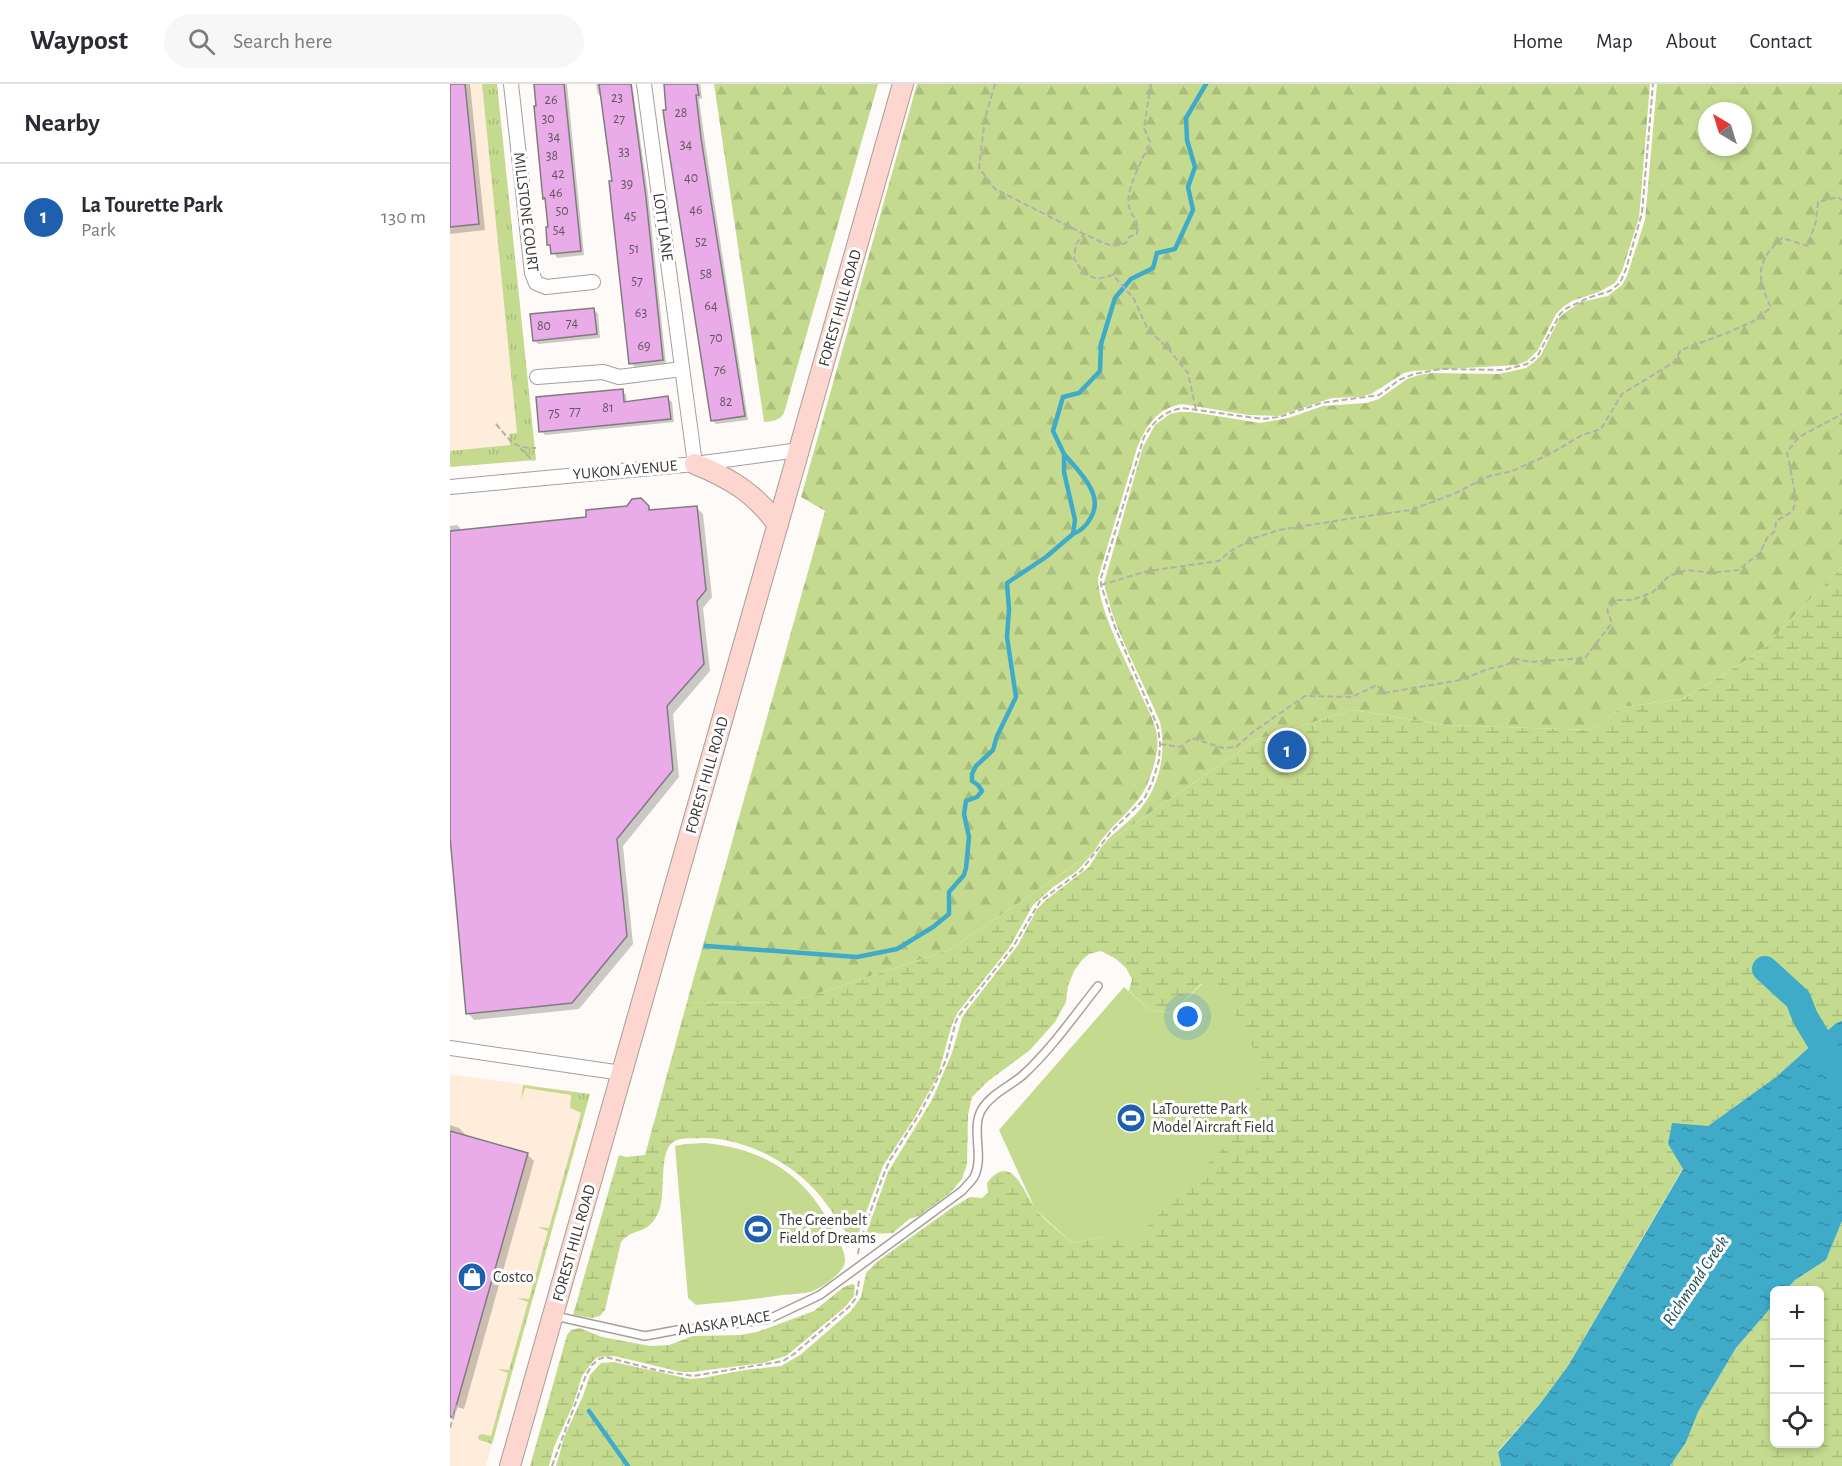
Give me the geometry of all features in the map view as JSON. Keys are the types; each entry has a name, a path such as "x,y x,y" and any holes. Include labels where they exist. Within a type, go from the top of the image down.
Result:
{"street":[{"name":"MILLSTONE COURT","path":"511,84 532,273 537,283 546,287 593,282"},
{"name":"LOTT LANE","path":"644,84 695,464"},
{"name":"FOREST HILL ROAD","path":"510,1466 903,84"},
{"path":"537,377 603,372 619,377 682,369"},
{"name":"YUKON AVENUE","path":"450,487 695,464 799,450"},
{"path":"695,464 722,474 744,489 765,507 778,525"},
{"path":"450,1048 622,1073"}],"lane":[{"name":"ALASKA PLACE","path":"553,1316 645,1336 769,1319 820,1295 962,1191 973,1177 978,1165 977,1126 980,1112 989,1099 1023,1075 1048,1049 1098,986"}],"path":[{"path":"996,84 985,118 979,168 995,189 1052,220 1109,246 1118,247 1126,243 1129,237 1137,234 1138,225 1129,208 1130,189 1150,142 1144,128 1151,84"},
{"path":"552,1466 586,1375 599,1359 614,1358 656,1370 693,1376 783,1361 849,1307 856,1298 859,1291 860,1242 881,1181 934,1086 946,1060 960,1014 1012,947 1040,901 1081,871 1110,832 1143,799 1152,783 1159,760 1158,727 1114,627 1101,578 1144,437 1152,423 1170,410 1182,408 1263,419 1279,417 1321,403 1379,395 1399,380 1414,374 1441,369 1504,370 1527,364 1538,355 1560,314 1588,298 1610,291 1620,283 1642,213 1653,84"},
{"path":"1101,585 1148,571 1219,561 1229,552 1254,538 1279,530 1411,510 1456,493 1486,477 1512,471 1550,454 1582,435 1601,429 1622,394 1674,362 1682,350 1756,320 1771,307 1763,291 1761,267 1764,257 1782,238 1808,246 1816,221 1818,202 1838,197 1842,201"},
{"path":"1084,234 1076,244 1074,258 1083,273 1097,279 1113,275 1134,298 1148,330 1167,347 1188,373 1196,410"},
{"path":"1160,744 1180,747 1192,738 1223,748 1236,747 1253,732 1305,696 1352,697 1377,686 1384,693 1442,684 1461,680 1517,659 1531,662 1585,658 1612,623 1607,610 1616,600 1632,600 1653,592 1669,576 1687,570 1711,573 1738,570 1761,553 1767,538 1775,531 1776,521 1793,511 1796,498 1787,452 1799,437 1842,414"},
{"path":"496,424 512,443 533,461"},
{"path":"520,448 536,448"},
{"path":"450,1428 451,1418 457,1405"}],"shaded area":[{"path":"450,84 497,84 536,460 450,467"},
{"path":"450,1074 590,1094 486,1466 450,1466"}],"green space":[{"path":"482,84 497,84 536,460 450,467 450,451 510,445 509,434 517,433"},
{"path":"714,84 878,84 784,413 778,419 764,422"},
{"path":"917,84 1650,84 1639,218 1622,271 1615,283 1563,307 1556,314 1538,350 1527,361 1517,365 1413,371 1404,373 1371,394 1332,398 1278,416 1248,415 1182,404 1159,414 1144,432 1137,448 1098,578 1103,607 1151,716 1157,736 1157,753 1153,769 1138,800 1107,833 1094,852 949,950 789,1003 687,1002 825,511 801,497"},
{"path":"1657,84 1842,84 1842,567 1758,653 1683,699 1622,707 1592,730 1445,725 1353,710 1256,740 1102,846 1144,804 1156,783 1162,759 1160,722 1121,636 1104,583 1143,447 1155,425 1170,414 1180,412 1260,423 1288,418 1323,406 1366,403 1379,399 1407,379 1419,375 1432,373 1499,374 1526,368 1541,355 1560,317 1581,302 1608,296 1622,285 1645,220"},
{"path":"1842,567 1842,1021 1836,1023 1776,1077 1708,1126 1668,1144 1683,1168 1568,1366 1539,1405 1498,1451 1501,1466 556,1466 565,1435 590,1375 601,1363 614,1362 690,1379 781,1366 800,1355 851,1311 861,1297 866,1273 878,1261 953,1207 970,1197 982,1198 988,1193 987,1183 996,1174 1004,1171 1011,1173 1037,1211 1072,1243 1103,1237 1137,1237 1202,983 1171,1013 1150,1010 1129,991 1132,979 1126,968 1116,959 1101,951 1089,954 1074,971 1068,986 1066,1002 1055,1022 1030,1050 987,1082 972,1097 968,1115 967,1164 962,1179 950,1193 919,1216 909,1219 893,1233 866,1234 888,1172 932,1100 952,1053 962,1018 1018,945 1037,909 1089,867 1102,846 1256,740 1353,710 1445,725 1592,730 1622,707 1683,699 1758,653"},
{"path":"1094,852 1077,871 1053,887 1033,905 1009,948 958,1012 952,1024 938,1075 915,1117 883,1166 858,1235 846,1232 803,1178 762,1152 731,1141 702,1138 677,1140 671,1144 665,1157 661,1203 655,1219 646,1228 631,1234 621,1242 605,1310 600,1316 592,1318 573,1315 619,1155 626,1157 645,1155 687,1002 789,1003 949,950"},
{"name":"LaTourette Park Model Aircraft Field","path":"1217,982 1265,1069 1255,1084 1264,1106 1137,1237 1103,1237 1072,1243 1035,1209 999,1130 1124,987 1150,1010 1171,1013 1203,983"},
{"path":"523,1085 590,1094 492,1444 479,1440 478,1436 482,1434 491,1436 508,1373 497,1369 509,1370 528,1302 517,1298 529,1299 548,1231 537,1227 549,1228 581,1113 570,1108 571,1095 525,1088 521,1100"},
{"name":"The Greenbelt Field of Dreams","path":"705,1143 729,1147 769,1161 786,1171 801,1184 827,1218 843,1250 844,1265 829,1282 806,1293 750,1300 696,1305 688,1298 675,1146"},
{"path":"1842,1221 1842,1466 1670,1466 1685,1442 1698,1412 1736,1348 1770,1309 1770,1448 1824,1448 1824,1286 1790,1286 1826,1260"},
{"path":"855,1285 854,1296 845,1307 786,1356 763,1363 681,1372 614,1356 598,1357 582,1376 573,1405 554,1447 549,1466 530,1466 567,1335 571,1330 580,1328 602,1337 650,1346 669,1345 693,1336 740,1335 757,1332 814,1311 844,1287"}],"water":[{"name":"Richmond Creek","path":"1842,1021 1842,1221 1826,1260 1790,1286 1770,1286 1770,1309 1736,1348 1698,1412 1686,1442 1670,1466 1501,1466 1498,1452 1539,1405 1568,1366 1683,1169 1668,1144 1672,1123 1708,1126 1776,1077 1836,1023"}],"building":[{"path":"450,84 465,84 479,224 450,227"},
{"path":"534,84 564,84 581,251 551,254 550,245 547,245 546,227 548,227 542,190"},
{"path":"599,84 631,84 663,360 629,364 609,181 612,181"},
{"path":"664,84 697,84 699,95 696,95 701,138 745,416 711,421 666,132 663,110 666,110"},
{"path":"594,308 597,334 533,341 530,314"},
{"path":"623,389 624,402 668,396 671,419 539,432 536,397"},
{"path":"641,498 649,506 649,510 697,506 706,590 697,601 704,664 667,706 673,770 617,839 627,936 572,1003 466,1014 450,837 450,531 586,517 586,510 627,506 632,499"},
{"name":"Costco","path":"450,1131 528,1153 453,1417 450,1417"}],"waterway":[{"path":"706,946 857,957 897,949 933,927 949,914 949,892 964,875 966,868 969,837 964,814 966,801 977,797 982,791 972,781 972,774 976,766 993,750 997,736 1016,697 1007,637 1009,609 1007,583 1046,557 1073,534 1075,520 1064,472 1064,454 1053,431 1063,397 1079,393 1100,371 1101,344 1115,298 1131,279 1153,268 1157,253 1175,249 1193,210 1188,187 1195,167 1187,140 1186,118 1206,84"},
{"path":"1064,454 1083,476 1095,501 1094,510 1088,522 1081,530 1073,534"},
{"path":"1765,969 1798,999 1805,1017 1842,1079"},
{"path":"589,1411 628,1466"}],"place":[{"name":"La Tourette Park","path":"1287,750"},
{"name":"LaTourette Park Model Aircraft Field","path":"1131,1118"},
{"name":"The Greenbelt Field of Dreams","path":"758,1229"},
{"name":"Costco","path":"472,1277"}]}
